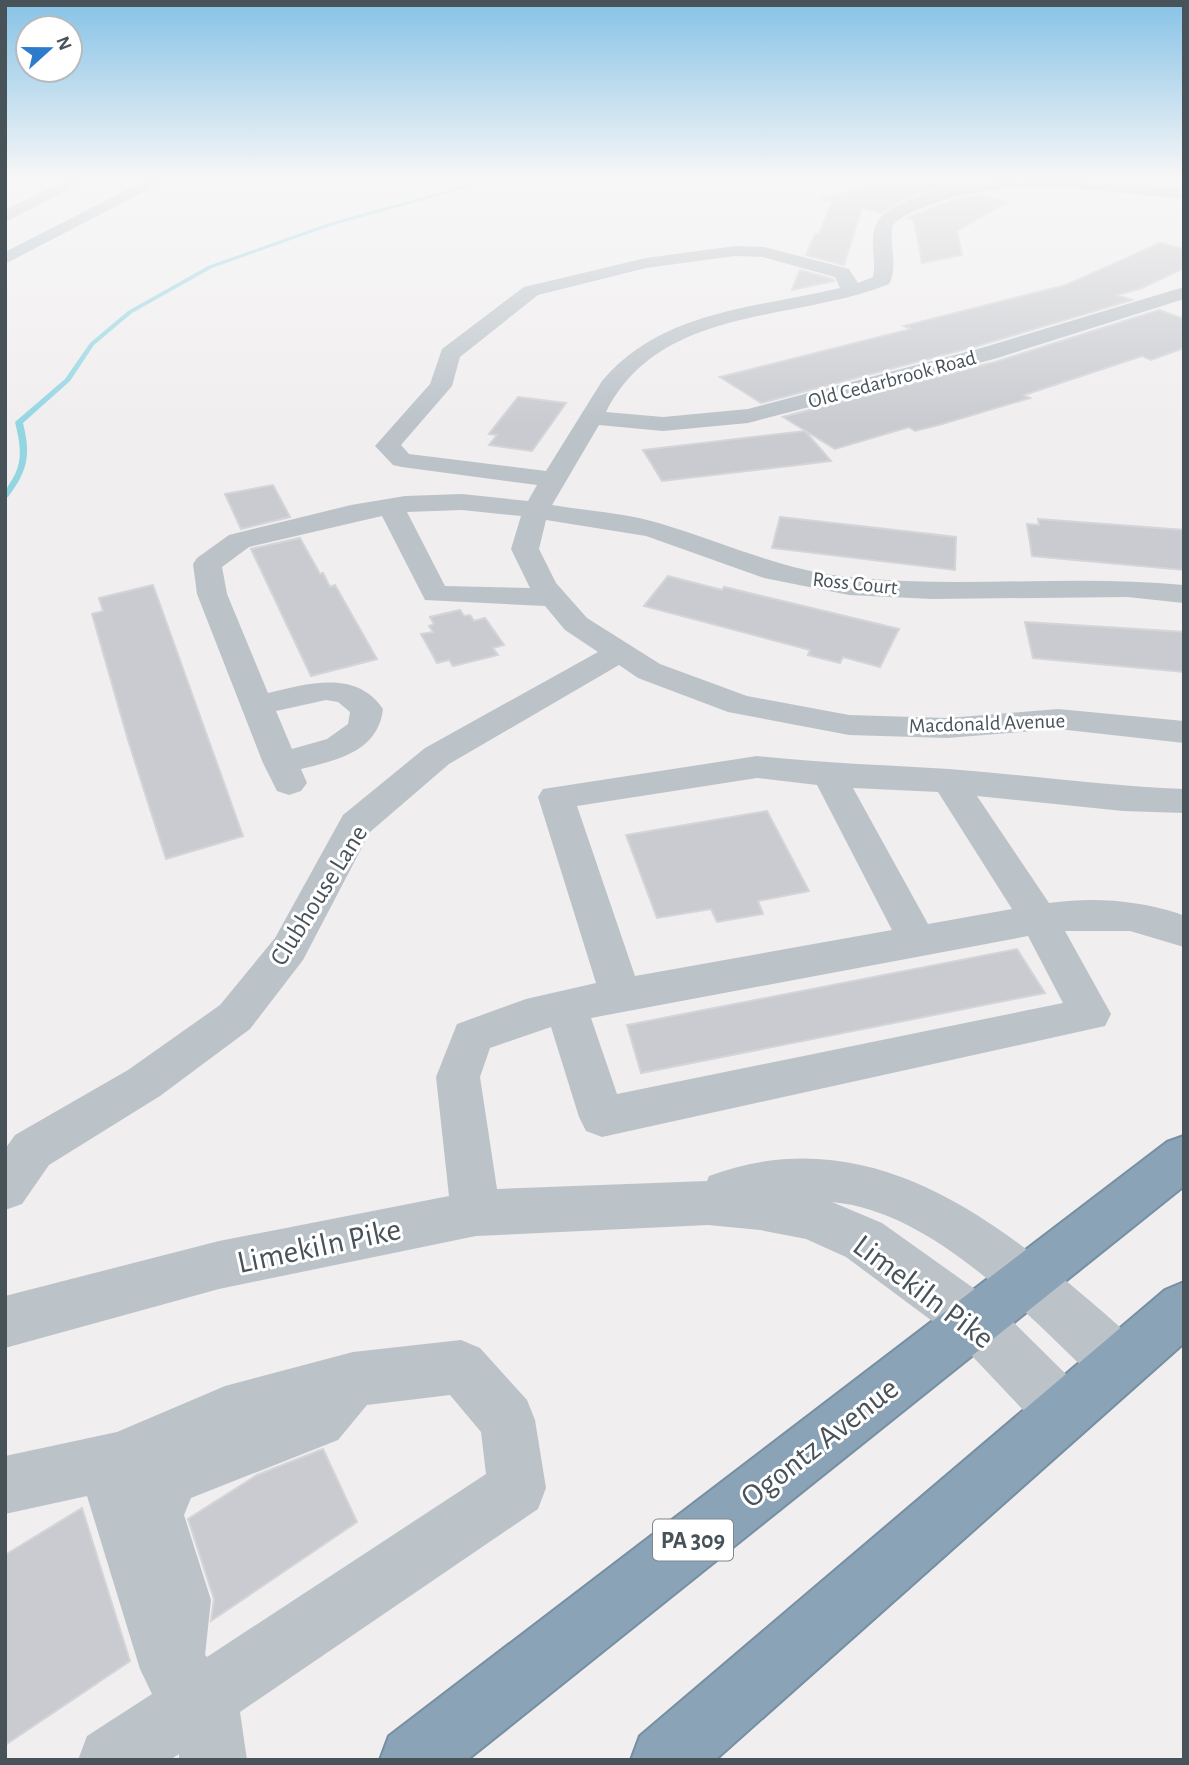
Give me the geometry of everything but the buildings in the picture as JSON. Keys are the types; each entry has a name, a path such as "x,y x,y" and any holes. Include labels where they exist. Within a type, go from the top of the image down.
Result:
{"highway":[{"name":"PA 309","path":"1028,1280 1184,1157"},
{"name":"Ogontz Avenue","path":"413,1760 1028,1280"},
{"path":"664,1760 1184,1308"}],"street":[{"path":"554,480 402,460 387,446 441,386 450,354 531,291 666,260"},
{"path":"795,260 842,273 848,279 846,284 856,290"},
{"name":"Macdonald Avenue","path":"885,260 886,270 882,280 856,290 736,314 696,327 664,342 633,362 611,385 594,418 536,510 525,549 543,586 576,624 649,671 740,705 849,725 947,728 1058,719 1184,732"},
{"name":"Old Cedarbrook Road","path":"594,418 663,424 748,416 1008,347 1184,293"},
{"name":"Ross Court","path":"257,705 212,594 207,564 239,541 351,513 391,507 462,502 536,510 651,529 774,572 849,586 932,590 1127,588 1184,594"},
{"path":"391,507 435,594 553,598"},
{"name":"Clubhouse Lane","path":"5,1188 32,1150 144,1083 235,1017 289,949 356,824 437,756 620,652"},
{"path":"326,690 349,695 367,709 365,725 355,736 337,748 284,773 257,705 326,690"},
{"path":"621,995 556,797 757,767 829,775 949,780 1123,799 1184,801"},
{"path":"829,775 918,940"},
{"path":"566,1007 602,1117 1090,1014 1039,919 949,780"},
{"path":"476,1213 458,1077 472,1037 504,1021 621,995 918,940 1088,912 1144,918 1184,932"},
{"name":"Limekiln Pike","path":"638,1207 796,1180 840,1181 880,1191 938,1216 1028,1280 1118,1364"},
{"name":"Limekiln Pike","path":"5,1322 219,1265 476,1213 708,1203 760,1207 811,1217 864,1240 974,1320 1063,1411"},
{"path":"5,1485 117,1461 156,1447 225,1413 353,1379 461,1367 508,1420 517,1488 189,1683 111,1760"},
{"path":"189,1683 180,1600 154,1516 171,1477 318,1420 353,1379"},
{"path":"117,1461 115,1492 189,1683 213,1760"}],"waterway":[{"path":"5,495 18,476 24,460 19,422 68,380 92,344 130,312 210,267 229,260"}]}
